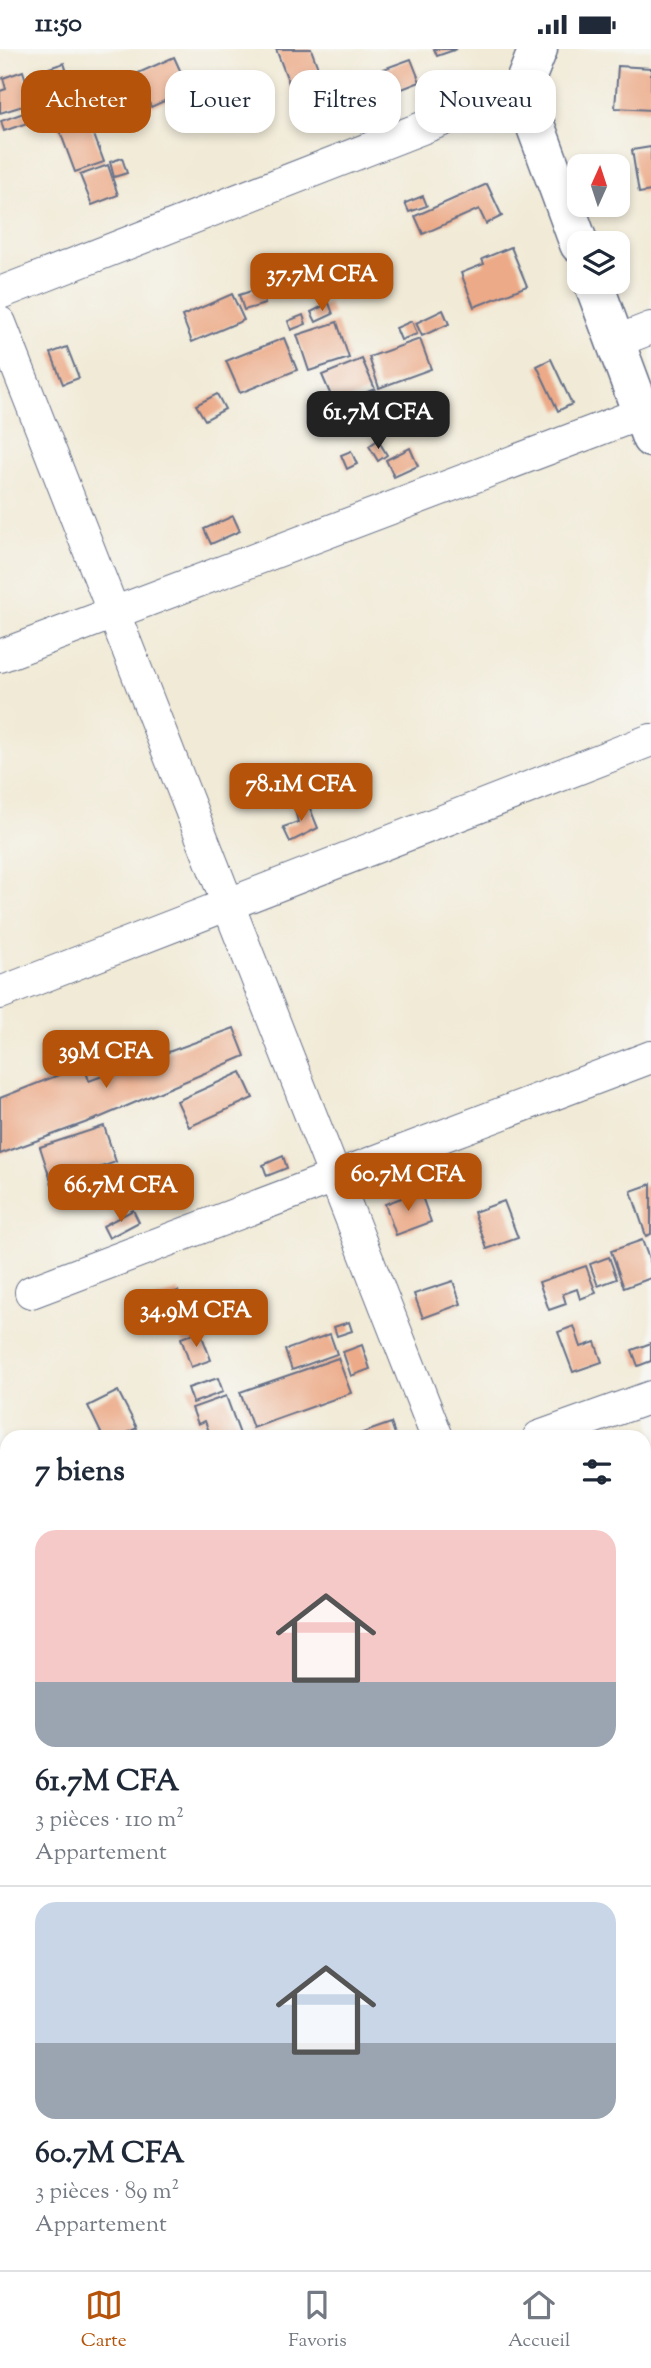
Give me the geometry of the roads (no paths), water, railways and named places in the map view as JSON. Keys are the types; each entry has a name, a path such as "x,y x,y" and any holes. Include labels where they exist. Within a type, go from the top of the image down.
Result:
{"street":[{"path":"530,70 538,49"},
{"path":"0,293 415,131"},
{"path":"538,133 574,231"},
{"path":"0,656 114,613 647,426 597,294"},
{"path":"0,323 434,1430"},
{"path":"615,342 651,328"},
{"path":"0,993 651,740"},
{"path":"31,1292 651,1057"},
{"path":"559,1430 651,1397"}]}
